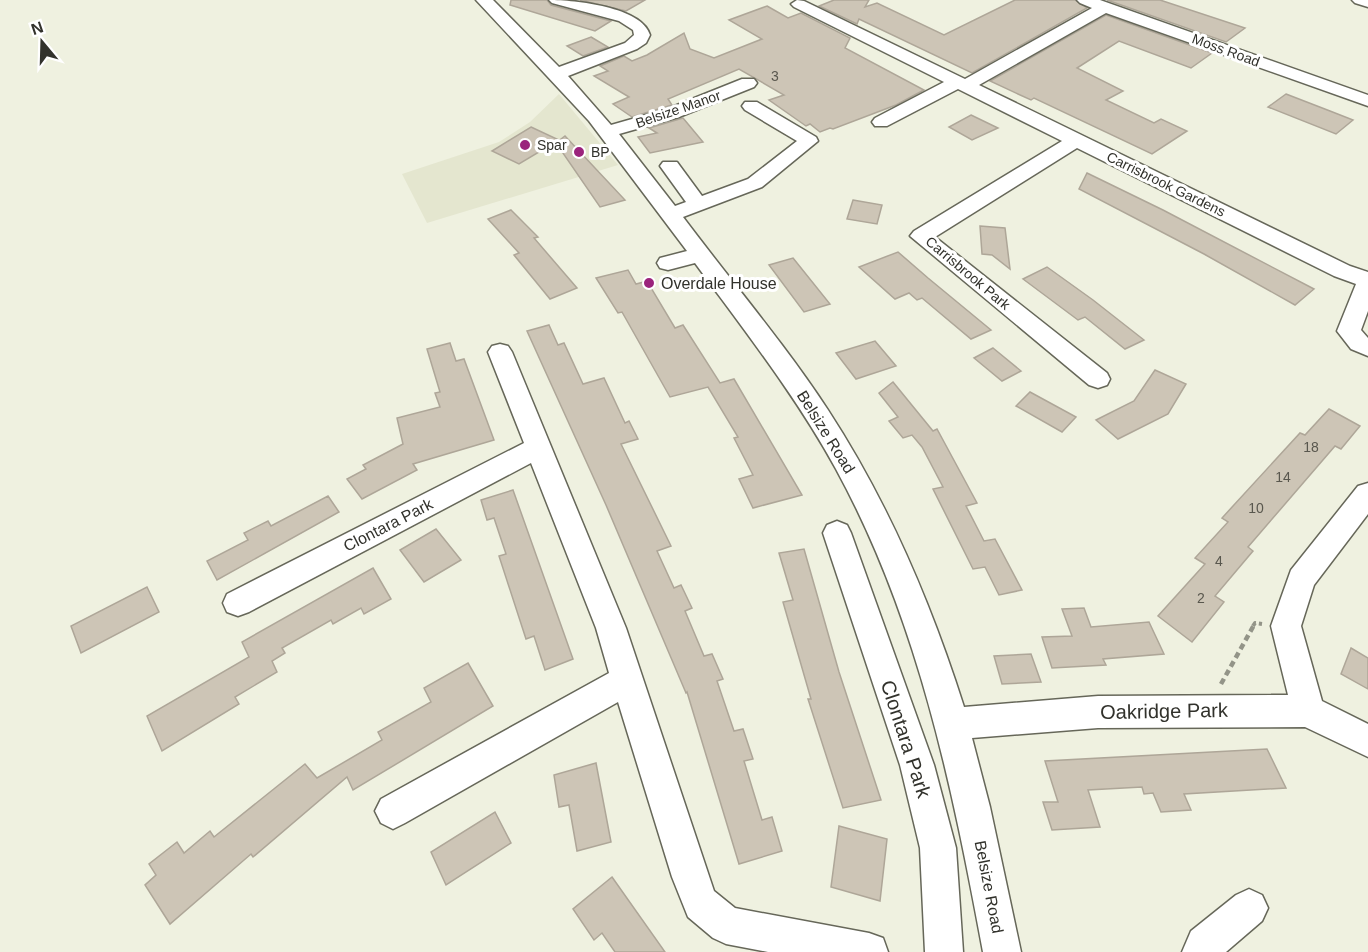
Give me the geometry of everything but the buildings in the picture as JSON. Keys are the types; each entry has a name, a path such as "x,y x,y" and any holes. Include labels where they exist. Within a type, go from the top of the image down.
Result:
{"street":[{"name":"Belsize Road","path":"484,0 557,74 607,132 670,214 805,397 838,449 880,526 909,596 952,723 974,807 1002,952"},
{"path":"557,0 625,18 640,28 642,35 640,40 631,46 557,74"},
{"name":"Moss Road","path":"1085,0 1368,101"},
{"path":"1360,0 1368,2"},
{"name":"Carrisbrook Gardens","path":"799,4 1342,272 1368,280"},
{"path":"881,122 962,84 1105,7"},
{"name":"Belsize Manor","path":"607,132 673,113 748,83"},
{"path":"670,214 754,183 809,141 751,106"},
{"name":"Carrisbrook Park","path":"1077,140 921,236 1098,379"},
{"path":"670,166 698,204"},
{"path":"668,262 700,255"},
{"path":"1368,280 1349,331 1359,343 1368,348"},
{"path":"500,352 611,628 690,877 701,904 726,925 869,952"},
{"name":"Clontara Park","path":"238,603 539,447"},
{"path":"1308,711 1286,626 1301,579 1368,494"},
{"name":"Clontara Park","path":"837,533 917,765 938,848 944,952"},
{"path":"393,811 629,679"},
{"name":"Oakridge Park","path":"952,723 1098,712 1308,711 1368,741"},
{"path":"1201,952 1205,945 1249,908"}],"path":[{"path":"1218,711 1222,682 1255,623 1286,626"}],"shaded area":[{"path":"559,94 618,165 427,223 402,174 499,142 530,122"}],"place":[{"name":"Spar","path":"525,145"},
{"name":"BP","path":"579,152"},
{"name":"Overdale House","path":"649,283"}]}
